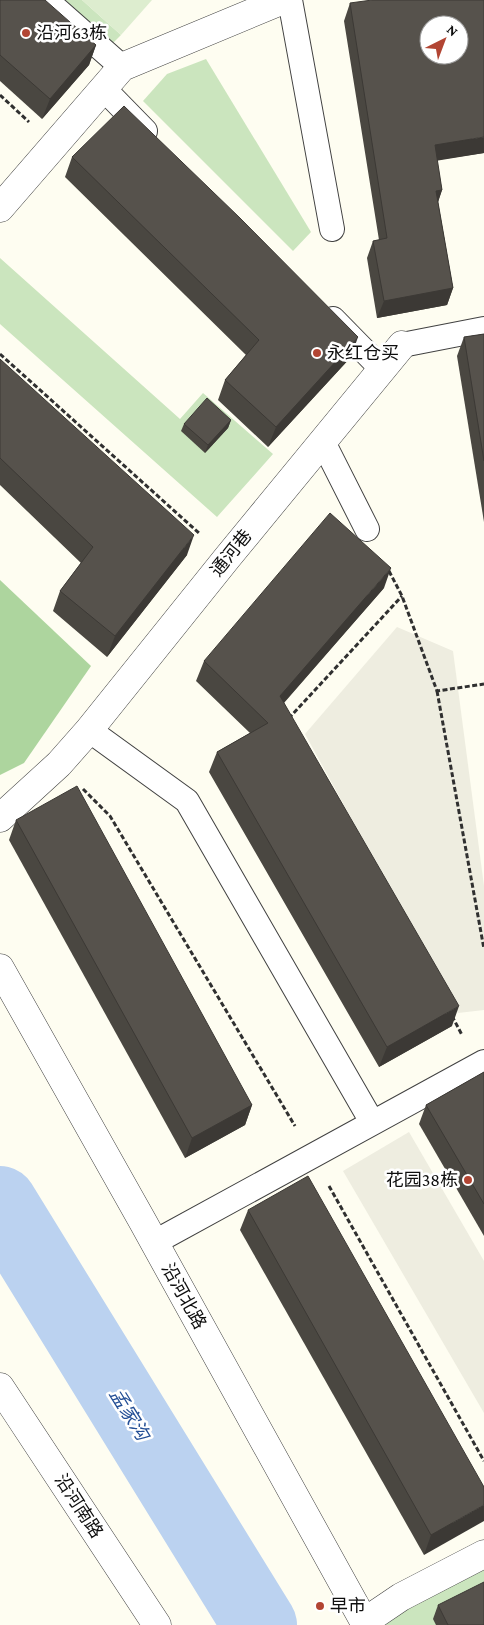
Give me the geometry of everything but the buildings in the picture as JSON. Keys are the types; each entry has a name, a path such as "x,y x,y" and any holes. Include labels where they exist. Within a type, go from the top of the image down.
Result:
{"street":[{"path":"0,208 122,67 282,0"},
{"name":"通河巷","path":"0,818 58,764 89,730 402,345"},
{"name":"沿河北路","path":"0,968 365,1624"},
{"name":"沿河南路","path":"0,1387 157,1625"},
{"path":"365,1624 401,1597 484,1554"}],"lane":[{"path":"46,0 122,67"},
{"path":"290,0 332,229"},
{"path":"103,88 158,144"},
{"path":"319,306 382,369"},
{"name":"通河巷","path":"402,345 484,329"},
{"path":"323,442 366,528"},
{"path":"89,730 187,801 372,1122"},
{"path":"154,1242 481,1064"}],"path":[{"path":"0,354 227,558"},
{"path":"384,563 402,596 437,691 484,949"},
{"path":"294,726 290,717 402,596"},
{"path":"437,691 484,684"},
{"path":"58,764 110,816 312,1155 484,1461"},
{"path":"450,1013 481,1064"}],"green space":[{"path":"63,0 82,0 121,35 112,44"},
{"path":"82,0 152,0 121,35"},
{"path":"206,59 311,232 293,251 143,101 167,74"},
{"path":"0,258 180,419 203,393 273,454 217,517 0,324"},
{"path":"0,580 91,666 24,763 0,775"},
{"path":"484,1570 484,1625 381,1625 379,1622"}],"shaded area":[{"path":"397,627 453,651 484,886 484,1010 458,1013 305,734"},
{"path":"409,1132 484,1261 484,1413 343,1171"}],"waterway":[{"name":"孟家沟","path":"0,1203 260,1625"}],"place":[{"name":"沿河63栋","path":"26,33"},
{"name":"永红仓买","path":"317,353"},
{"name":"花园38栋","path":"468,1180"},
{"name":"早市","path":"320,1606"}]}
